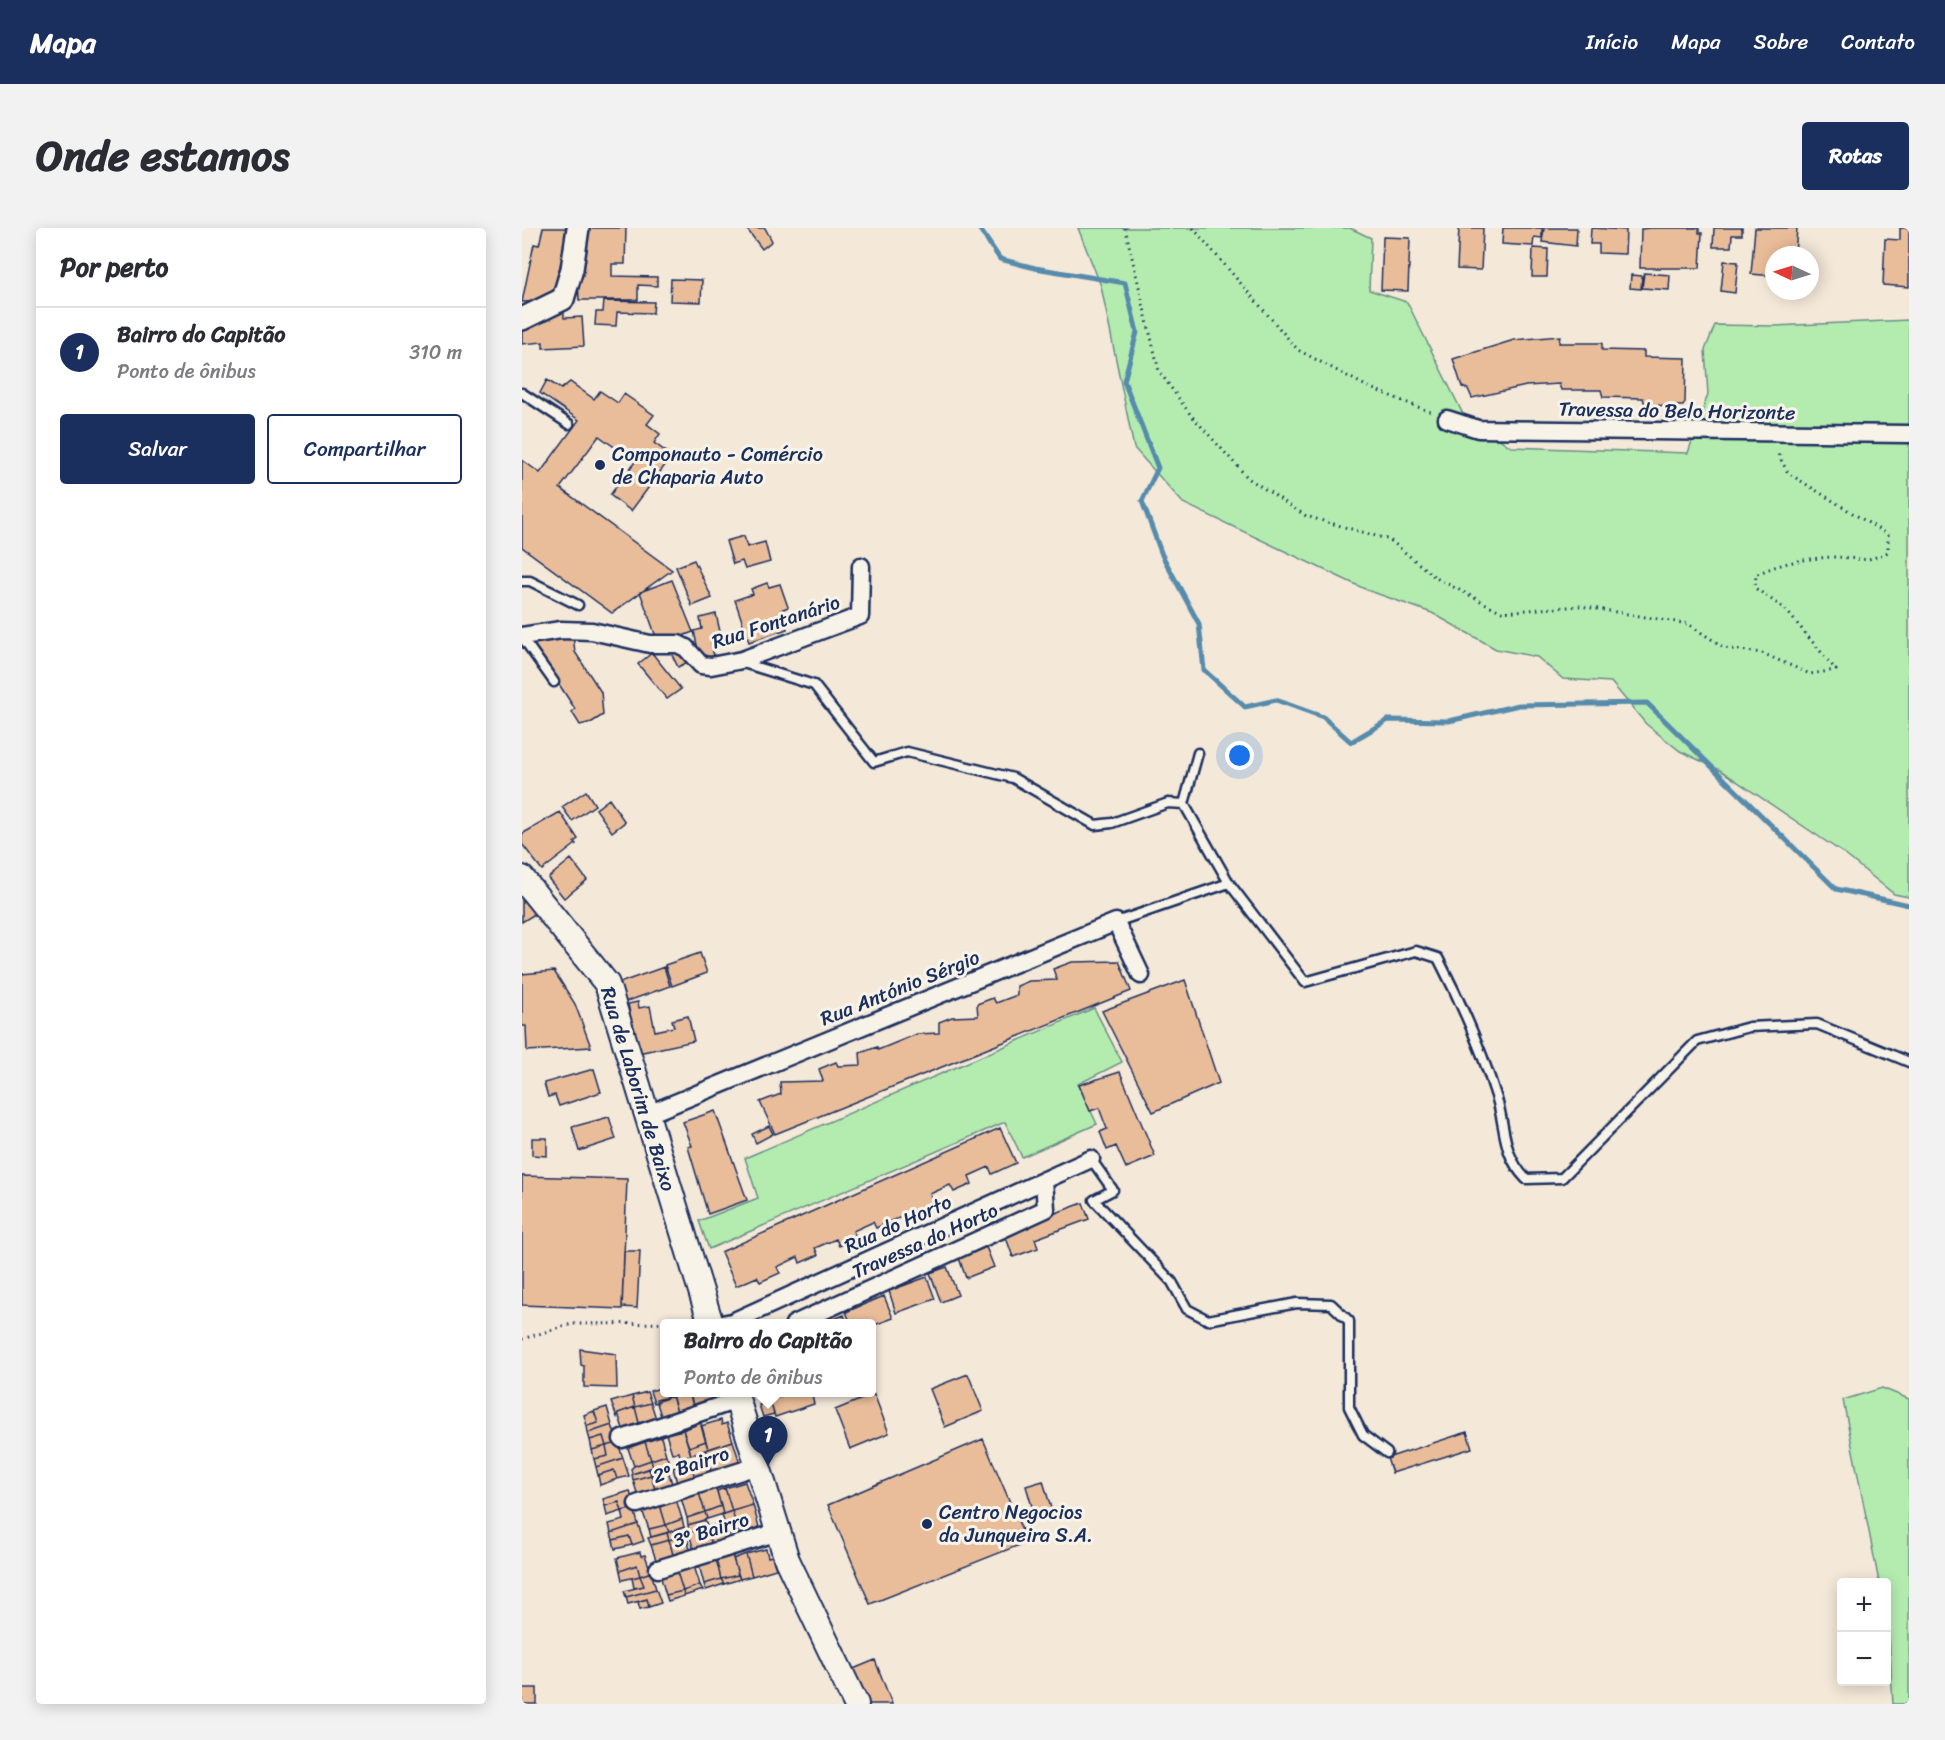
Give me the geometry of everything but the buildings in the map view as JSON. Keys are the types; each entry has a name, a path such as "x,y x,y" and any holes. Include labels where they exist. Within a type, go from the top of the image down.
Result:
{"main road":[{"name":"Rua de Laborim de Baixo","path":"522,878 607,984 710,1319"},
{"path":"736,1397 778,1532 802,1597 856,1704"}],"street":[{"path":"522,319 536,314 563,298 570,277 578,228"},
{"name":"Travessa do Belo Horizonte","path":"1447,419 1478,429 1909,434"},
{"name":"Rua Fontanário","path":"522,637 561,630 592,631 650,644 678,644 687,648 701,665 711,666 735,661 860,616 861,566"},
{"path":"1116,922 1141,975"},
{"name":"Rua António Sérgio","path":"646,1115 1116,922"},
{"name":"Rua do Horto","path":"739,1319 1091,1160"},
{"name":"Travessa do Horto","path":"803,1319 1046,1209 1044,1180"},
{"path":"622,1439 733,1397"},
{"name":"2º Bairro","path":"637,1504 758,1466"},
{"name":"3º Bairro","path":"658,1569 778,1532"}],"lane":[{"path":"522,393 569,424"},
{"path":"522,581 530,581 578,605"},
{"path":"522,637 554,682"},
{"path":"735,661 814,685 874,762 907,752 1013,778 1095,825 1112,823 1168,803 1184,804"},
{"path":"1198,753 1184,804 1229,883 1305,982 1416,951 1437,958 1455,992 1497,1099 1512,1164 1526,1179 1562,1178 1697,1041 1749,1027 1817,1023 1909,1062"},
{"path":"1116,922 1229,883"},
{"path":"1091,1160 1113,1190 1094,1200 1172,1282 1187,1309 1208,1320 1297,1303 1331,1304 1349,1321 1349,1407 1363,1435 1387,1453"}],"path":[{"path":"1125,228 1159,371 1190,414 1248,478 1306,516 1390,540 1436,578 1502,612 1580,606 1666,620 1688,624 1725,648 1762,653 1810,674 1836,670 1785,609 1755,588 1756,575 1770,567 1834,557 1869,561 1888,552 1888,535 1788,473 1779,456 1784,434"},
{"path":"1194,228 1298,350 1368,387 1447,419"},
{"path":"522,1340 572,1324 660,1323"}],"green space":[{"path":"1078,228 1350,228 1371,238 1369,290 1407,302 1463,414 1511,447 1688,453 1708,394 1705,350 1715,325 1774,326 1909,320 1909,897 1894,894 1843,853 1720,770 1680,751 1646,724 1611,682 1563,679 1537,657 1496,649 1432,613 1367,590 1183,503 1134,448 1101,286"},
{"path":"1094,1008 1122,1062 1078,1084 1097,1124 1022,1157 1005,1122 709,1249 699,1221 758,1198 745,1158"},
{"path":"1882,1388 1909,1399 1909,1704 1893,1704 1891,1578 1878,1578 1843,1400"}],"waterway":[{"path":"979,228 1000,259 1035,268 1125,283 1137,332 1124,381 1158,468 1142,501 1162,555 1199,624 1204,670 1245,707 1276,700 1323,717 1351,742 1388,720 1449,721 1519,705 1647,703 1836,889 1909,905"}],"place":[{"name":"Componauto - Comércio de Chaparia Auto","path":"600,465"},
{"name":"Bairro do Capitão","path":"768,1466"},
{"name":"Centro Negocios da Junqueira S.A.","path":"927,1524"}]}
